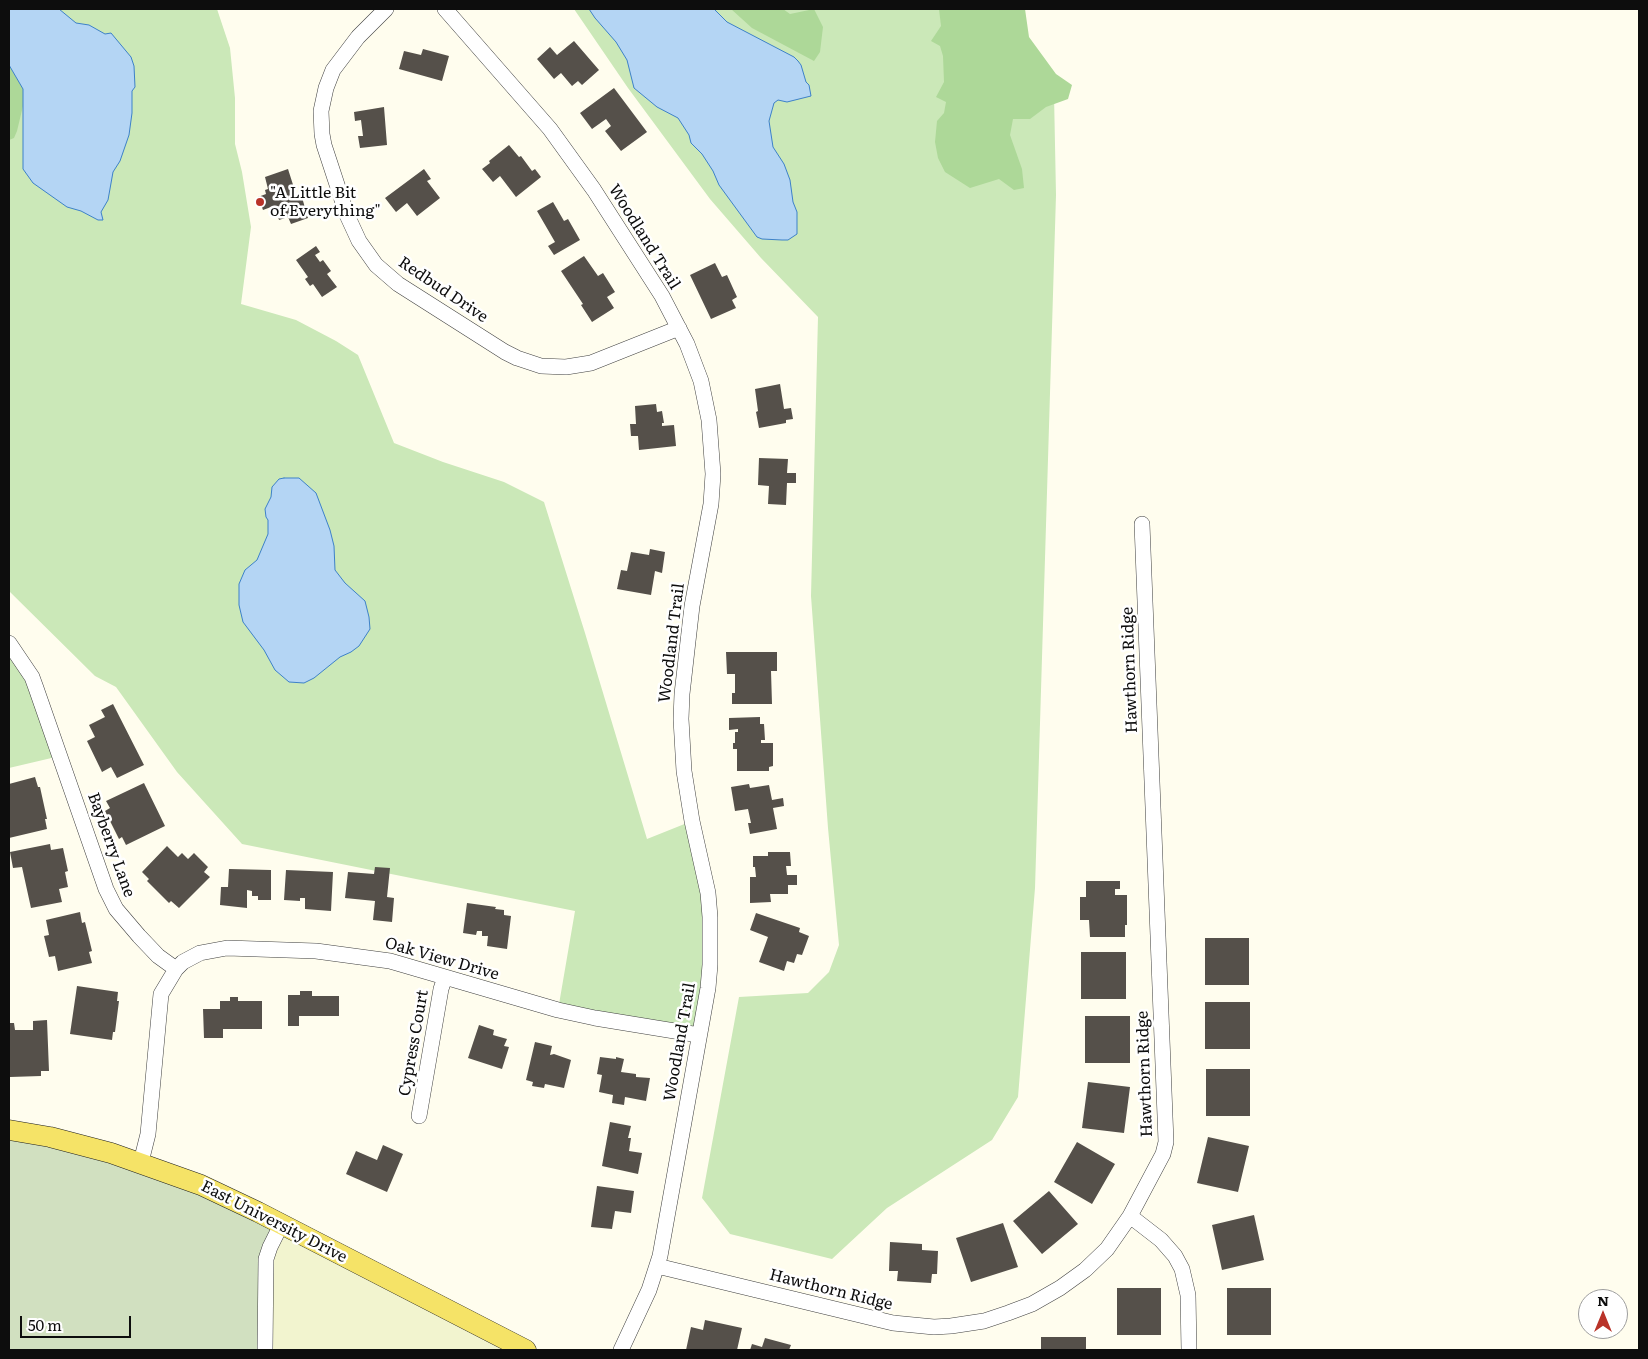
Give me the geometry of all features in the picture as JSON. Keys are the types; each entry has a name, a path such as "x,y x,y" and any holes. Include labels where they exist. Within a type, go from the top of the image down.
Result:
{"main road":[{"name":"East University Drive","path":"9,1130 81,1144 141,1162 201,1185 526,1350"}],"street":[{"name":"Redbud Drive","path":"386,9 358,37 333,70 326,88 321,111 324,145 347,215 359,242 376,265 398,284 505,352 516,358 541,366 566,367 591,363 679,328"},
{"name":"Woodland Trail","path":"445,9 550,129 594,190 662,296 694,362 706,400 712,439 713,474 711,504 693,597 686,650 681,719 684,770 692,821 704,870 710,917 710,965 660,1256 646,1298 621,1350"},
{"name":"Hawthorn Ridge","path":"657,1266 893,1323 927,1327 951,1326 984,1321 1008,1313 1032,1304 1060,1288 1085,1270 1107,1249 1130,1216 1163,1154 1166,1142 1142,524"},
{"name":"Bayberry Lane","path":"9,643 27,670 36,688 106,889 116,909 158,956 176,969"},
{"name":"Oak View Drive","path":"176,969 183,962 200,953 227,948 316,951 365,957 390,961 558,1010 699,1035"},
{"path":"141,1162 148,1134 162,994 176,969"},
{"name":"Cypress Court","path":"419,1116 441,989 445,977"},
{"path":"1130,1216 1161,1240 1175,1256 1182,1269 1188,1295 1189,1350"},
{"path":"265,1350 266,1260 281,1225"}],"green space":[{"path":"9,9 217,9 230,48 235,98 235,144 242,172 251,227 241,304 296,320 358,355 394,443 443,462 504,482 544,502 647,839 692,821 708,893 699,1035 558,1010 575,911 242,844 177,772 116,687 95,676 9,591"},
{"path":"574,9 982,9 1054,94 1056,195 1035,888 1018,1097 992,1140 887,1208 832,1259 730,1234 702,1198 739,997 808,993 829,972 839,945 828,828 811,596 818,317 761,258 710,199 628,88"},
{"path":"731,9 783,9 790,14 814,9 823,27 820,52 814,61 752,28"},
{"path":"939,9 1025,9 1029,37 1056,74 1072,85 1068,99 1046,107 1030,119 1013,119 1010,135 1022,169 1024,188 1014,190 999,179 970,188 945,172 938,158 935,142 937,121 944,113 946,102 936,97 944,82 943,56 940,46 931,41 941,26"},
{"path":"9,65 23,89 23,106 17,131 14,138 9,140"},
{"path":"9,644 60,756 9,768"},
{"path":"9,1130 258,1212 275,1236 265,1350 9,1350"},
{"path":"281,1225 526,1350 265,1350 266,1259"}],"water":[{"path":"9,9 59,9 76,23 89,25 105,34 111,33 131,57 134,66 135,87 132,91 129,135 120,161 113,172 108,200 101,212 103,220 98,220 81,211 67,207 33,183 23,169 23,89 9,65"},
{"path":"589,9 714,9 727,22 794,57 798,61 809,85 811,96 787,102 778,100 774,103 769,121 773,147 784,164 790,180 793,202 797,212 797,234 788,240 762,239 757,237 719,185 702,154 691,143 689,135 678,118 657,107 634,88 627,60 616,42"},
{"path":"299,478 316,493 334,546 335,570 345,583 365,601 369,617 370,629 359,646 304,683 289,682 275,670 264,650 243,622 239,605 239,584 245,570 257,560 268,534 268,520 265,509 271,497 272,487 279,479"}],"building":[{"path":"574,41 599,70 582,85 578,81 572,86 561,73 554,79 537,59 550,47 557,55"},
{"path":"423,49 449,56 442,81 399,69 404,51 421,55"},
{"path":"614,88 647,132 621,151 605,131 611,126 606,119 592,129 580,113"},
{"path":"384,107 387,145 360,148 358,136 363,136 361,120 355,121 354,112"},
{"path":"509,145 519,157 521,156 532,171 535,169 541,177 516,197 500,176 493,182 482,169"},
{"path":"288,169 295,191 292,192 293,196 301,194 308,218 291,224 288,217 279,220 277,213 273,214 271,207 263,210 258,197 266,194 265,190 268,189 265,177"},
{"path":"424,169 431,179 427,181 440,198 417,216 407,203 396,212 385,198"},
{"path":"553,202 564,221 568,219 580,240 554,255 548,246 555,242 537,211"},
{"path":"316,246 320,252 315,255 320,262 323,260 331,271 327,274 337,287 322,297 313,284 310,286 305,279 308,277 296,260"},
{"path":"584,256 598,276 603,273 615,292 607,297 614,308 592,322 581,305 583,304 561,271"},
{"path":"715,263 722,277 727,275 737,297 732,300 736,308 711,319 690,275"},
{"path":"780,384 784,409 791,408 793,419 786,420 786,423 759,428 755,389"},
{"path":"656,404 657,412 662,411 664,423 662,423 662,426 674,425 676,446 639,450 638,436 631,436 630,424 636,424 635,406"},
{"path":"759,458 788,459 787,473 796,473 796,483 787,483 786,505 768,504 769,486 758,485"},
{"path":"650,549 665,552 662,573 655,571 651,595 617,589 621,570 627,571 631,552 649,555"},
{"path":"726,652 777,652 777,671 771,671 772,704 732,704 732,693 735,693 735,674 727,674"},
{"path":"113,704 144,765 117,778 111,767 102,772 87,741 95,737 89,725 105,717 101,710"},
{"path":"760,717 760,724 764,724 765,740 761,740 761,743 773,743 773,766 769,767 769,771 737,771 737,749 733,749 733,743 735,743 735,732 738,732 738,729 729,730 729,718"},
{"path":"35,777 38,787 40,787 47,819 45,819 47,829 9,838 9,784"},
{"path":"144,783 165,826 126,845 122,837 119,839 105,811 110,808 106,801"},
{"path":"749,784 750,788 769,785 772,800 783,798 784,806 773,808 777,829 750,834 748,823 751,823 748,809 735,811 731,787"},
{"path":"50,844 51,850 63,848 68,871 65,872 68,887 59,889 62,902 31,908 22,867 13,868 10,852"},
{"path":"167,846 178,857 182,853 188,859 194,853 208,867 204,872 210,877 179,908 171,901 169,903 147,881 149,879 142,872"},
{"path":"768,852 790,852 791,866 786,866 787,875 797,875 797,885 788,885 788,894 770,894 771,902 750,903 750,877 756,877 755,867 753,867 753,856 768,856"},
{"path":"375,867 390,868 387,897 394,898 392,922 373,920 375,901 345,898 348,872 374,874"},
{"path":"229,869 271,870 271,900 258,900 258,896 252,896 252,891 247,890 247,908 220,905 221,887 228,887"},
{"path":"286,870 333,872 331,911 305,909 305,898 300,898 300,901 284,900"},
{"path":"1086,881 1120,881 1120,889 1115,889 1115,895 1127,895 1125,937 1090,937 1089,920 1080,920 1080,897 1086,897"},
{"path":"467,903 496,907 495,909 504,910 504,915 511,916 507,949 487,946 488,936 482,936 482,931 477,931 476,935 463,933"},
{"path":"80,912 82,923 85,922 92,951 89,952 92,963 58,971 55,956 49,957 44,936 49,935 46,920"},
{"path":"756,913 800,928 799,932 809,936 802,955 797,954 794,963 787,961 784,971 759,962 768,937 750,930"},
{"path":"1205,938 1249,938 1249,985 1205,985"},
{"path":"1081,952 1126,952 1126,999 1081,999"},
{"path":"77,986 118,992 117,1001 119,1001 115,1032 113,1032 112,1040 70,1034"},
{"path":"300,991 312,991 312,996 339,996 339,1016 299,1016 299,1026 288,1026 288,995 300,995"},
{"path":"230,997 238,997 238,1001 262,1001 262,1029 223,1029 223,1038 204,1038 203,1009 220,1009 220,1001 230,1001"},
{"path":"1205,1002 1250,1002 1250,1049 1205,1049"},
{"path":"1085,1016 1130,1016 1130,1063 1085,1063"},
{"path":"47,1020 49,1071 41,1071 41,1076 10,1077 9,1023 14,1023 15,1030 33,1030 33,1021"},
{"path":"479,1025 494,1030 493,1035 507,1039 504,1046 509,1047 502,1069 468,1058"},
{"path":"535,1042 552,1046 550,1055 554,1054 571,1060 564,1088 545,1084 544,1088 532,1086 533,1082 526,1080"},
{"path":"600,1057 624,1059 621,1072 636,1074 636,1077 650,1078 646,1101 625,1097 624,1105 612,1103 613,1095 599,1092 602,1075 597,1074"},
{"path":"1206,1069 1250,1069 1250,1116 1206,1116"},
{"path":"1088,1082 1130,1087 1124,1133 1082,1128"},
{"path":"610,1122 631,1126 628,1138 631,1138 629,1151 642,1153 638,1174 602,1166"},
{"path":"1208,1137 1249,1146 1238,1192 1197,1183"},
{"path":"1077,1142 1115,1164 1092,1204 1054,1182"},
{"path":"383,1145 403,1154 387,1192 346,1174 356,1151 377,1160"},
{"path":"597,1186 634,1191 631,1213 615,1211 612,1229 591,1227"},
{"path":"1049,1191 1078,1224 1042,1254 1013,1221"},
{"path":"1254,1215 1264,1260 1222,1270 1212,1225"},
{"path":"1003,1223 1018,1267 971,1282 956,1238"},
{"path":"890,1242 922,1244 922,1250 938,1251 937,1274 932,1274 931,1283 897,1281 898,1271 889,1271"},
{"path":"1117,1288 1161,1288 1161,1335 1117,1335"},
{"path":"1227,1288 1271,1288 1271,1335 1227,1335"},
{"path":"705,1320 742,1328 737,1350 686,1350 691,1327 703,1330"},
{"path":"1041,1337 1086,1337 1086,1350 1041,1350"},
{"path":"765,1338 791,1345 789,1350 750,1350 752,1344 762,1347"}],"place":[{"name":"\"A Little Bit of Everything\"","path":"260,202"}]}
